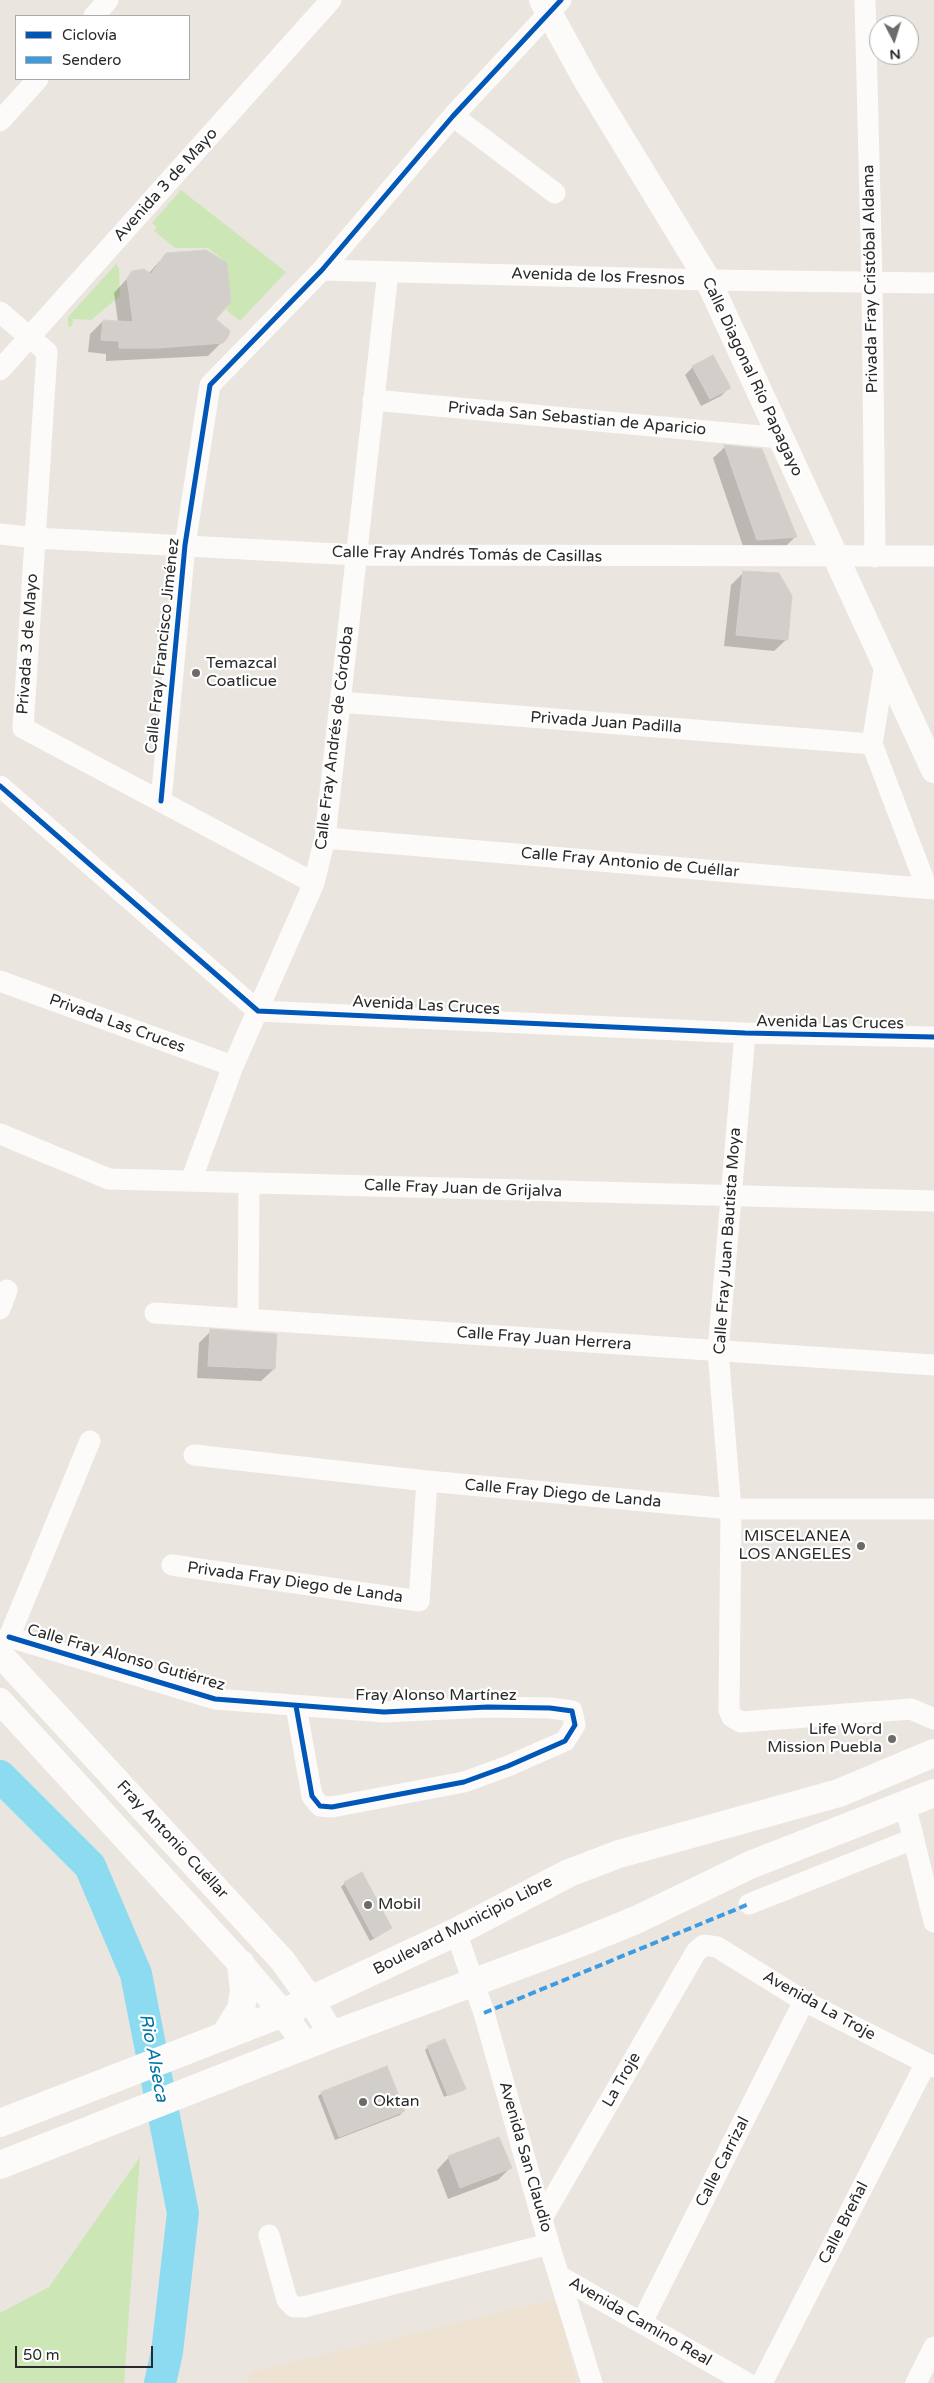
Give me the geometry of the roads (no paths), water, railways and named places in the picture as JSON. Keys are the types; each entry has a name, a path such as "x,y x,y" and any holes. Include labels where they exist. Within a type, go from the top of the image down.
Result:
{"main road":[{"name":"Boulevard Municipio Libre","path":"0,2123 283,2013 456,1932 569,1873 619,1854 839,1793 934,1754"},
{"path":"0,2166 332,2035 636,1920 750,1866 934,1792"},
{"path":"224,2035 241,2009 244,1992 241,1964"}],"street":[{"path":"95,15 108,0"},
{"name":"Avenida 3 de Mayo","path":"0,370 331,0"},
{"name":"Privada Fray Cristóbal Aldama","path":"865,0 872,282 875,557"},
{"name":"Calle Fray Francisco Jiménez","path":"161,802 185,545 210,385 322,270 551,4"},
{"name":"Calle Diagonal Río Papagayo","path":"551,4 586,80 708,280 934,770"},
{"path":"0,122 37,80"},
{"path":"453,116 555,193"},
{"name":"Avenida de los Fresnos","path":"322,270 708,280 934,283"},
{"name":"Calle Fray Andrés de Córdoba","path":"191,1181 233,1066 314,883 325,838 388,272"},
{"name":"Privada 3 de Mayo","path":"0,312 47,352 23,728 314,883"},
{"name":"Privada San Sebastian de Aparicio","path":"373,400 781,438"},
{"name":"Calle Fray Andrés Tomás de Casillas","path":"0,534 35,538 357,555 934,556"},
{"path":"885,664 872,744 931,888"},
{"name":"Privada Juan Padilla","path":"340,702 872,744"},
{"path":"0,786 258,1011"},
{"name":"Calle Fray Antonio de Cuéllar","path":"325,838 931,888"},
{"name":"Privada Las Cruces","path":"0,981 233,1066"},
{"name":"Avenida Las Cruces","path":"258,1011 745,1033 934,1038"},
{"name":"Calle Fray Juan Bautista Moya","path":"745,1033 718,1351 731,1510 729,1710 732,1717 741,1722 911,1709 934,1719"},
{"name":"Calle Fray Juan de Grijalva","path":"0,1134 108,1179 934,1202"},
{"path":"248,1183 248,1319"},
{"name":"Calle Fray Juan Herrera","path":"155,1313 934,1365"},
{"path":"3,1644 90,1442"},
{"name":"Calle Fray Diego de Landa","path":"194,1455 427,1482 731,1510 934,1510"},
{"name":"Privada Fray Diego de Landa","path":"172,1565 419,1602 427,1482"},
{"name":"Calle Fray Alonso Gutiérrez","path":"3,1644 215,1699 296,1706"},
{"name":"Fray Antonio Cuéllar","path":"3,1644 282,1960 311,2000 332,2035"},
{"name":"Fray Antonio Cuéllar","path":"0,1701 241,1964 283,2013 306,2046"},
{"name":"Fray Alonso Martínez","path":"296,1706 384,1712 488,1707 550,1708 572,1711 575,1725 565,1741 508,1766 464,1782 332,1807 320,1806 312,1796 296,1706"},
{"path":"905,1804 934,1922"},
{"path":"749,1904 913,1839"},
{"name":"Avenida San Claudio","path":"456,1932 484,2013 542,2218 592,2383"},
{"name":"Avenida La Troje","path":"704,1946 717,1947 804,2001 930,2065"},
{"name":"La Troje","path":"542,2218 696,1952 704,1946"},
{"name":"Calle Carrizal","path":"642,2322 804,2001"},
{"name":"Calle Breñal","path":"762,2383 930,2065"},
{"path":"269,2235 287,2300 294,2307 304,2308 550,2244"},
{"name":"Avenida Camino Real","path":"559,2276 746,2383"},
{"path":"916,2383 934,2346"}],"waterway":[{"name":"Rio Alseca","path":"0,1776 90,1866 136,1974 183,2213 167,2352 160,2383"}],"place":[{"name":"Temazcal Coatlicue","path":"196,673"},
{"name":"MISCELANEA LOS ANGELES","path":"861,1546"},
{"name":"Life Word Mission Puebla","path":"892,1739"},
{"name":"Mobil","path":"368,1905"},
{"name":"Oktan","path":"363,2102"}]}
